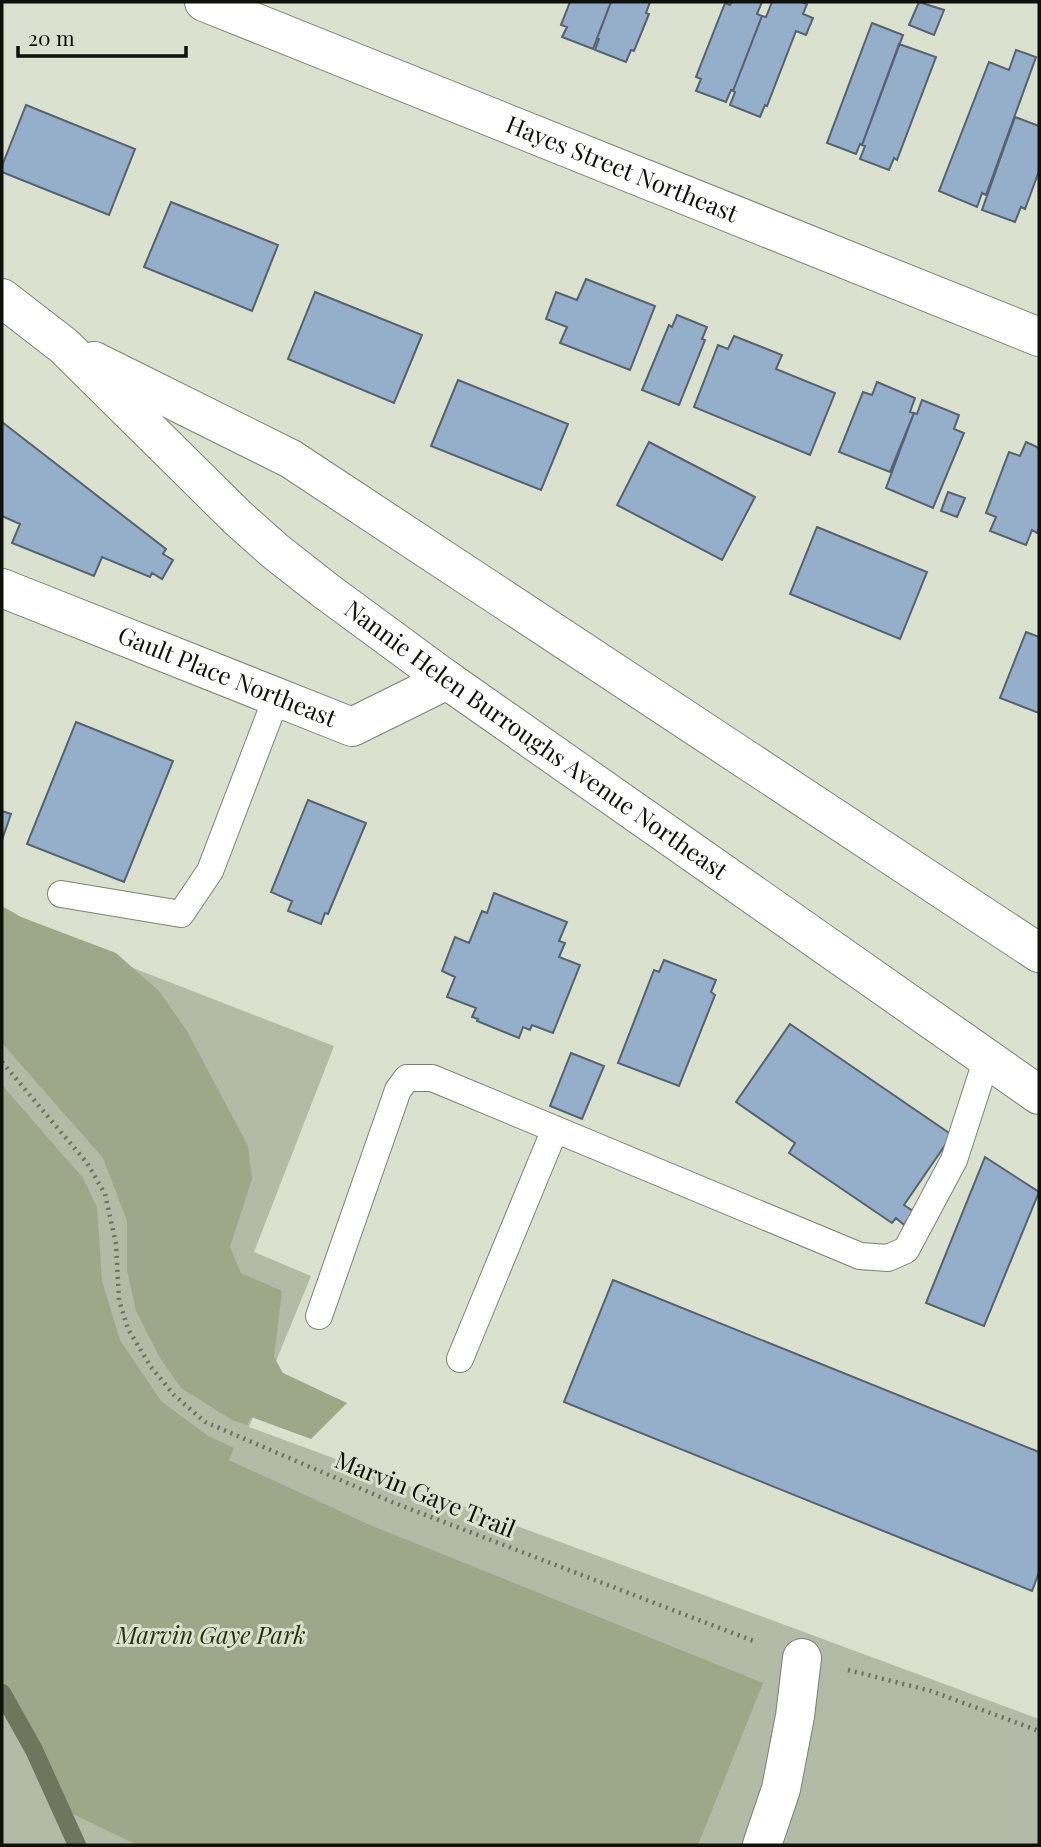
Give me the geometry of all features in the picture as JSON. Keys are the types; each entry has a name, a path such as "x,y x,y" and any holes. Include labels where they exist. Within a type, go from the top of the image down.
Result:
{"main road":[{"name":"Hayes Street Northeast","path":"204,2 1039,337"},
{"name":"Nannie Helen Burroughs Avenue Northeast","path":"2,299 64,346 237,518 275,551 447,680 1039,1095"},
{"name":"Nannie Helen Burroughs Avenue Northeast","path":"64,346 291,459 1039,953"},
{"name":"Gault Place Northeast","path":"2,588 352,727 447,680"},
{"path":"762,1845 781,1788 795,1716 802,1658"}],"lane":[{"path":"61,894 181,914 210,871 277,696"},
{"path":"319,1316 398,1090 407,1078 432,1078 860,1256 888,1258 906,1250 954,1160 987,1058"},
{"path":"460,1359 555,1129"}],"path":[{"name":"Marvin Gaye Trail","path":"2,1062 87,1163 105,1194 116,1244 119,1300 128,1329 151,1367 174,1395 205,1422 392,1502 802,1658 931,1691 1039,1731"}],"green space":[{"path":"2,906 21,917 116,953 159,991 187,1031 248,1146 252,1179 230,1247 241,1273 282,1291 274,1357 283,1373 347,1403 311,1439 251,1417 247,1425 232,1420 181,1388 160,1358 136,1311 127,1270 127,1221 103,1158 2,1043"},
{"name":"Marvin Gaye Park","path":"2,917 334,1046 254,1252 311,1276 249,1427 1039,1719 1039,1845 2,1845"},
{"path":"2,1085 83,1178 97,1207 102,1281 120,1340 161,1401 208,1436 234,1448 229,1460 370,1525 763,1683 698,1845 137,1845 61,1808 42,1788 29,1732 2,1691"}],"building":[{"path":"570,2 611,2 593,49 562,37 567,27 561,25"},
{"path":"611,2 650,2 646,13 649,14 634,51 631,50 626,62 595,50"},
{"path":"732,2 762,2 757,14 762,16 733,91 731,90 726,102 696,91 701,79 696,77 725,3 730,5"},
{"path":"772,2 807,4 803,14 813,18 806,35 796,31 767,106 765,105 760,117 730,105 762,16 766,17"},
{"path":"919,2 944,10 934,35 909,25"},
{"path":"872,23 903,35 862,145 860,144 856,154 827,143"},
{"path":"899,44 936,57 897,160 894,158 889,170 860,159 865,146 862,145"},
{"path":"1016,50 1036,57 986,195 982,193 977,207 939,191 989,62 1009,70"},
{"path":"26,105 135,149 109,215 2,172"},
{"path":"1015,117 1039,126 1039,171 1025,209 1021,207 1015,222 982,210"},
{"path":"171,202 278,245 252,311 144,267"},
{"path":"586,279 655,306 630,370 560,343 567,327 546,319 556,292 577,300"},
{"path":"315,292 422,335 394,403 288,359"},
{"path":"677,315 707,327 702,339 705,340 679,405 642,390 669,325 672,327"},
{"path":"734,336 782,355 776,369 835,393 810,455 694,407 718,345 728,349"},
{"path":"458,380 568,424 541,490 431,446"},
{"path":"877,382 915,398 910,412 914,413 890,472 839,452 863,392 872,395"},
{"path":"922,400 959,415 954,429 964,433 933,508 886,488 914,413 917,414"},
{"path":"2,422 166,549 163,554 173,560 162,579 152,573 150,577 102,557 94,576 12,543 20,524 2,516"},
{"path":"649,442 755,497 722,560 617,505"},
{"path":"1026,442 1039,448 1039,528 1037,533 1032,530 1026,545 990,531 996,517 986,513 1009,452 1020,456"},
{"path":"948,492 965,498 957,517 941,511"},
{"path":"817,527 927,572 900,639 790,594"},
{"path":"1026,632 1039,637 1039,713 1000,698"},
{"path":"76,722 173,761 124,882 27,844"},
{"path":"308,800 366,823 328,914 325,913 321,924 288,911 292,901 271,892"},
{"path":"2,811 11,814 2,840"},
{"path":"494,893 567,922 559,941 565,943 559,957 580,965 553,1033 532,1025 530,1030 523,1027 519,1038 477,1021 478,1019 472,1017 476,1008 447,997 455,977 442,971 455,937 469,943 482,911 487,913"},
{"path":"664,960 716,980 711,992 715,995 679,1086 618,1063 654,970 659,972"},
{"path":"790,1024 952,1135 904,1205 913,1211 904,1225 896,1218 892,1223 789,1153 795,1143 736,1102"},
{"path":"571,1053 604,1066 582,1119 550,1106"},
{"path":"985,1157 1039,1192 984,1326 926,1303"},
{"path":"613,1280 1039,1452 1039,1572 1032,1591 564,1402"}],"waterway":[{"path":"2,1693 34,1750 77,1845"}]}
